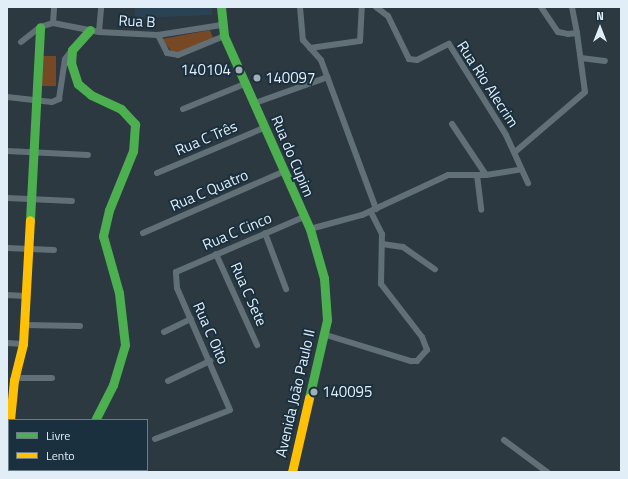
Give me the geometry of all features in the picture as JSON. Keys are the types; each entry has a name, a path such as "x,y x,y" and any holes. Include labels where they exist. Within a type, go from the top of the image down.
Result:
{"street":[{"path":"21,42 40,27 53,23 54,7"},
{"path":"7,97 34,100 59,99 65,59 72,50 94,31 101,7"},
{"name":"Rua do Cupim","path":"221,7 221,26 224,36 247,83 310,229 324,278 327,320"},
{"path":"300,7 301,34 310,48 321,60 328,77 381,229 381,284 427,345 427,350 417,361 401,358 323,334"},
{"path":"310,48 357,43 361,39 362,7"},
{"name":"Rua Rio Alecrim","path":"376,7 388,16 409,59 417,60 449,44 515,152 528,183"},
{"path":"541,7 558,32 568,34 577,33"},
{"path":"515,152 585,92 582,58 572,7"},
{"name":"Rua B","path":"53,23 94,31 158,35 221,26"},
{"path":"10,416 14,378 23,344 31,152 40,27"},
{"path":"158,35 167,53 178,55 224,36"},
{"path":"72,50 71,64 82,90 121,109 135,124 132,151 104,229 105,247 123,317 125,344 113,385 95,419"},
{"path":"582,58 605,61"},
{"path":"255,103 328,77"},
{"path":"183,109 247,83"},
{"path":"452,124 486,175"},
{"name":"Rua C Três","path":"157,173 266,127"},
{"path":"7,151 88,154"},
{"path":"310,229 374,210 448,175 486,175 522,169"},
{"name":"Rua C Quatro","path":"143,233 285,171"},
{"path":"477,175 480,210"},
{"path":"7,198 72,201"},
{"name":"Rua C Cinco","path":"181,269 304,217"},
{"path":"265,233 286,289"},
{"path":"382,244 403,247 436,269"},
{"path":"7,248 54,250"},
{"name":"Rua C Sete","path":"216,254 257,345"},
{"name":"Rua C Oito","path":"155,439 230,410 174,279 181,269"},
{"path":"7,295 25,296"},
{"path":"164,332 190,319"},
{"name":"Avenida João Paulo II","path":"292,472 327,320"},
{"path":"24,325 80,326"},
{"path":"7,343 23,344"},
{"path":"168,381 210,361"},
{"path":"14,378 52,378"},
{"path":"504,440 547,472"}],"shaded area":[{"path":"135,7 212,7 212,15 135,18"},
{"path":"210,30 213,38 182,53 172,52 162,39"},
{"path":"40,56 56,56 56,86 40,86"}],"traffic: fast":[{"path":"221,7 224,36 310,229 324,278 327,320 309,398"},
{"path":"30,220 40,27"},
{"path":"90,30 72,50 71,63 78,84 91,95 121,109 135,124 133,151 109,210 103,236 119,293 125,345 113,385 96,419"}],"traffic: slow":[{"path":"10,419 14,380 23,344 30,220"},
{"path":"292,472 309,398"}],"place":[{"name":"140104","path":"239,70"},
{"name":"140097","path":"257,78"},
{"name":"140095","path":"314,392"}]}
